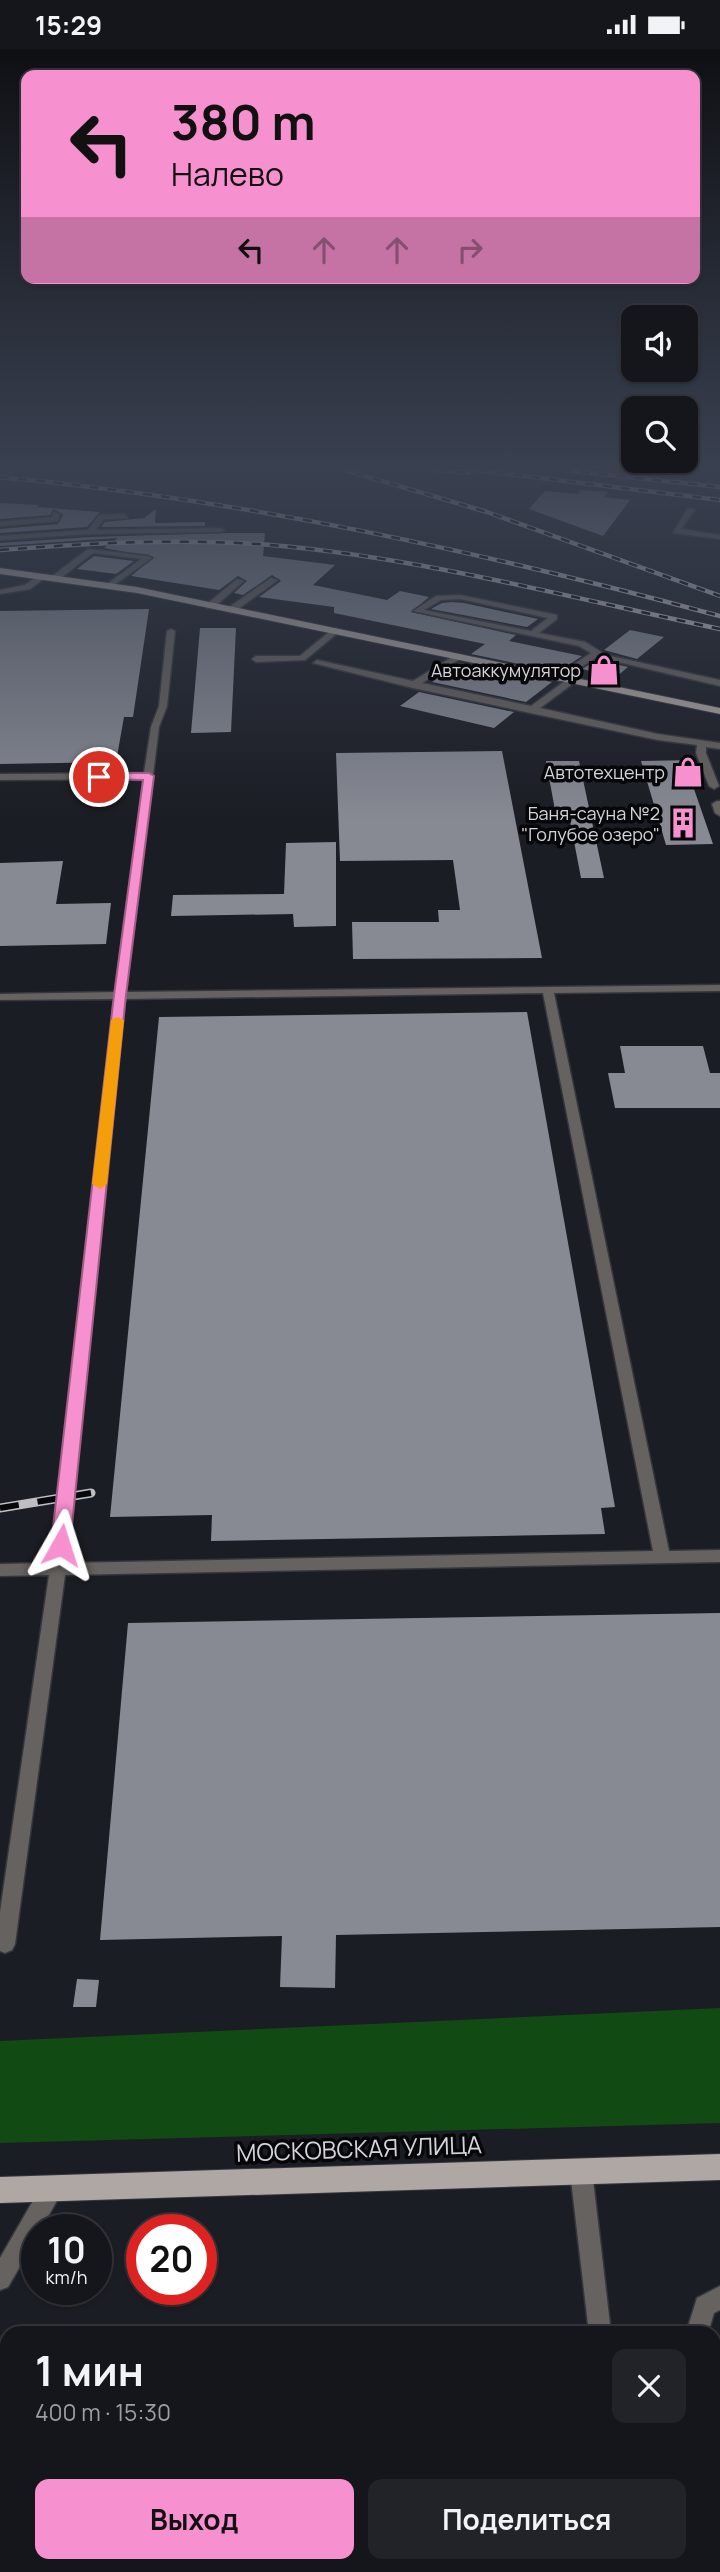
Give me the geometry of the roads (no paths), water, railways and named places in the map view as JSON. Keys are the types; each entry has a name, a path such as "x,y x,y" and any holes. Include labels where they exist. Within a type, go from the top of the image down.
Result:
{"main road":[{"path":"110,586 337,630 720,711"},
{"name":"МОСКОВСКАЯ УЛИЦА","path":"0,2190 720,2167"}],"lane":[{"path":"0,592 29,586"},
{"path":"210,606 234,586"},
{"path":"231,610 266,586"},
{"path":"533,635 554,617 460,597 439,598 417,611 507,629 533,635 582,645 596,654 644,668 720,683"},
{"path":"256,659 302,658 337,630"},
{"path":"5,1944 58,1569 120,995 155,727 163,706 171,631"},
{"path":"559,678 596,654"},
{"path":"413,685 457,657"},
{"path":"317,663 658,737 720,746"},
{"path":"533,709 572,680"},
{"path":"702,744 701,753 714,786"},
{"path":"0,777 149,776"},
{"path":"720,804 717,804 720,813"},
{"path":"0,997 720,988"},
{"path":"548,991 662,1557"},
{"path":"0,1570 720,1556"},
{"path":"581,2171 599,2326"},
{"path":"0,2279 53,2188"},
{"path":"699,2326 705,2306 720,2297"}],"railway":[{"path":"523,586 720,629"},
{"path":"602,586 720,616"},
{"path":"692,586 720,596"},
{"path":"0,1508 91,1493"}],"place":[{"name":"Автоаккумулятор","path":"604,670"},
{"name":"Автотехцентр","path":"688,772"},
{"name":"Баня-сауна №2 \"Голубое озеро\"","path":"683,823"}]}
